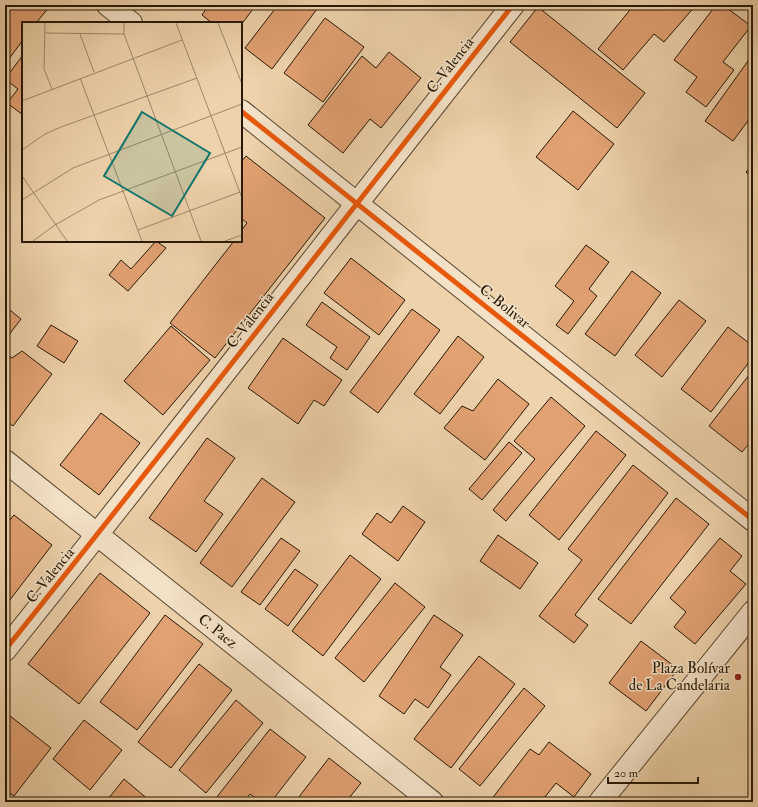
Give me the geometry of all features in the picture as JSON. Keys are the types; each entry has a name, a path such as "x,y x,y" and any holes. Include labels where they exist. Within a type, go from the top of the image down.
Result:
{"street":[{"path":"108,5 130,22"},
{"name":"C. Valencia","path":"5,650 98,535 512,5"},
{"name":"C. Bolivar","path":"242,112 753,520"},
{"name":"C. Paez","path":"5,461 432,802"},
{"path":"600,802 753,612"}],"building":[{"path":"9,5 50,6 37,22 22,22 22,41 5,64 5,10"},
{"path":"209,5 256,5 242,24 242,22 211,22 202,15"},
{"path":"278,5 320,5 272,69 245,48"},
{"path":"634,5 645,5 649,8 652,5 696,5 664,42 654,34 623,70 598,49"},
{"path":"716,5 723,5 751,26 723,62 734,70 706,107 686,92 697,77 674,60"},
{"path":"538,7 645,93 617,128 510,42"},
{"path":"325,18 364,47 323,102 284,73"},
{"path":"389,52 421,78 381,128 370,119 343,153 308,125 362,56 376,68"},
{"path":"753,54 753,114 733,141 705,121"},
{"path":"22,56 22,114 7,103 18,89 5,79"},
{"path":"573,111 614,144 578,190 536,157"},
{"path":"246,156 325,218 215,358 170,323 233,242 242,242 242,230 247,223 242,219 242,161"},
{"path":"753,164 753,178 746,172"},
{"path":"155,242 166,248 128,291 109,275 121,260 131,269"},
{"path":"586,245 609,262 589,289 597,296 568,334 556,325 574,301 555,286"},
{"path":"351,258 405,300 379,335 324,293"},
{"path":"632,271 661,293 615,356 585,334"},
{"path":"679,300 706,321 662,377 635,355"},
{"path":"322,302 370,337 347,370 330,358 337,347 306,325"},
{"path":"5,306 21,319 5,340"},
{"path":"412,309 440,330 378,413 350,392"},
{"path":"51,325 78,341 64,363 37,346"},
{"path":"171,326 210,360 163,415 124,381"},
{"path":"728,327 753,346 753,357 711,412 681,389"},
{"path":"458,336 484,357 440,414 414,394"},
{"path":"283,338 342,380 324,406 314,400 298,424 248,388"},
{"path":"22,351 52,374 13,426 5,420 5,353 12,358"},
{"path":"753,370 753,439 742,452 709,426"},
{"path":"498,379 529,404 485,460 444,428 462,406 473,411"},
{"path":"551,397 585,426 506,521 493,510 535,459 514,441"},
{"path":"101,413 140,443 99,495 60,465"},
{"path":"596,431 626,455 559,540 529,515"},
{"path":"207,438 235,458 204,501 223,514 196,552 149,518"},
{"path":"509,442 522,453 482,500 469,489"},
{"path":"633,465 668,493 575,615 588,625 574,643 539,616 582,560 568,549"},
{"path":"262,478 295,502 232,587 200,563"},
{"path":"676,498 709,524 631,624 598,599"},
{"path":"5,506 10,510 5,517"},
{"path":"403,506 425,522 398,561 362,534 377,513 391,523"},
{"path":"14,515 52,545 6,605 5,526"},
{"path":"498,535 538,563 520,589 480,561"},
{"path":"281,538 300,551 260,605 241,592"},
{"path":"720,538 742,556 730,571 746,584 695,644 674,627 686,612 670,598"},
{"path":"350,555 381,579 323,656 292,631"},
{"path":"295,569 318,585 288,626 265,609"},
{"path":"100,573 150,613 79,704 28,664"},
{"path":"395,583 425,607 364,682 335,658"},
{"path":"165,615 203,644 137,730 100,702"},
{"path":"434,615 463,635 440,667 451,675 428,708 415,699 404,714 379,696"},
{"path":"641,641 678,669 646,711 609,683"},
{"path":"479,656 515,684 451,768 414,739"},
{"path":"199,664 232,690 171,768 138,742"},
{"path":"524,688 545,706 480,786 459,769"},
{"path":"236,700 263,723 206,793 179,770"},
{"path":"5,712 51,748 14,796 5,790"},
{"path":"84,720 122,750 90,790 53,759"},
{"path":"270,729 306,757 271,802 261,802 250,794 244,802 213,802"},
{"path":"549,742 591,774 574,797 556,783 541,802 493,802 491,800 530,749 539,755"},
{"path":"329,758 361,783 346,802 295,802"},
{"path":"124,779 150,801 111,802 108,799"},
{"path":"367,797 373,802 363,802"}],"cycle path":[{"path":"5,650 133,490 513,5"},
{"path":"242,112 753,520"}],"place":[{"name":"Plaza Bolívar de La Candelaria","path":"738,677"}]}
